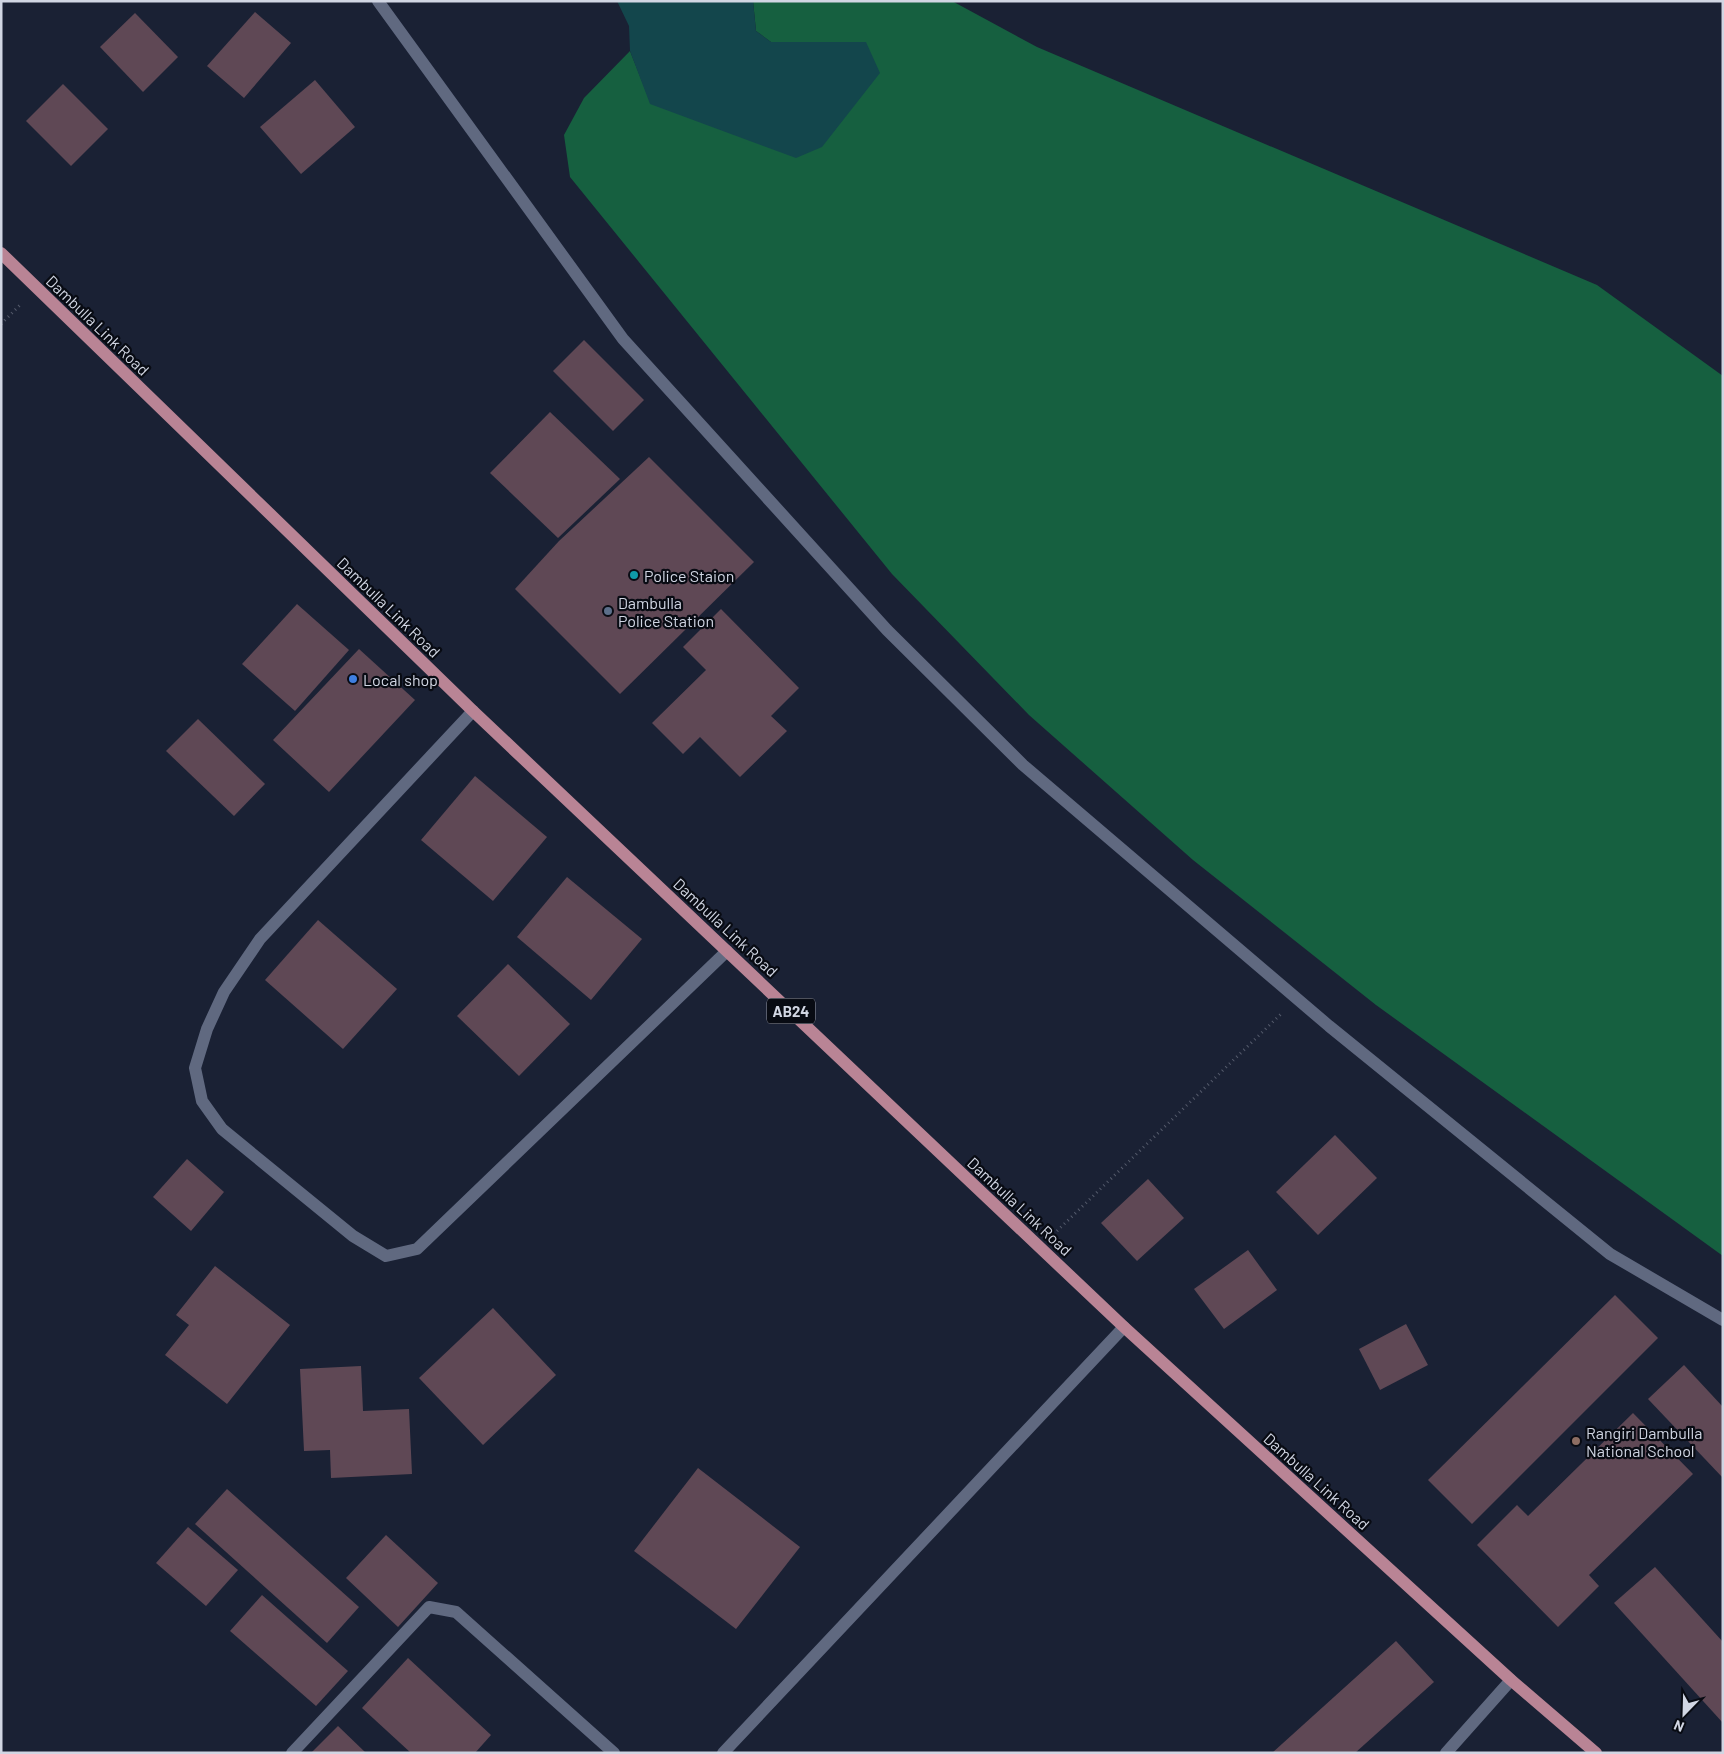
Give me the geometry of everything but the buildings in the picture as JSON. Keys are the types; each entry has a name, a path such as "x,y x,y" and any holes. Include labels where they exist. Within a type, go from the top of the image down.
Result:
{"main road":[{"name":"Dambulla Link Road","path":"1,253 473,711 1124,1327 1511,1680 1596,1753"}],"street":[{"path":"378,1 623,338 886,630 1023,765 1329,1026 1610,1254 1723,1320"},
{"path":"473,711 260,939 224,992 207,1029 196,1068 202,1101 222,1129 353,1236 386,1256 417,1249 727,951"},
{"path":"723,1753 1124,1327"},
{"path":"292,1753 430,1607 456,1612 614,1753"},
{"path":"1446,1753 1511,1680"}],"path":[{"path":"1040,1247 1298,998"}],"green space":[{"path":"753,1 952,1 1037,47 1597,285 1723,376 1723,1256 1376,1005 1193,860 1029,715 892,574 570,177 564,135 584,98 630,51 651,104 866,42 771,42 756,31"}],"shaded area":[{"path":"617,1 753,1 756,31 771,42 866,42 880,73 822,147 796,158 650,104 630,51 629,26"}],"place":[{"name":"Police Staion","path":"634,575"},
{"name":"Dambulla Police Station","path":"608,611"},
{"name":"Local shop","path":"353,679"},
{"name":"Rangiri Dambulla National School","path":"1576,1441"}]}
